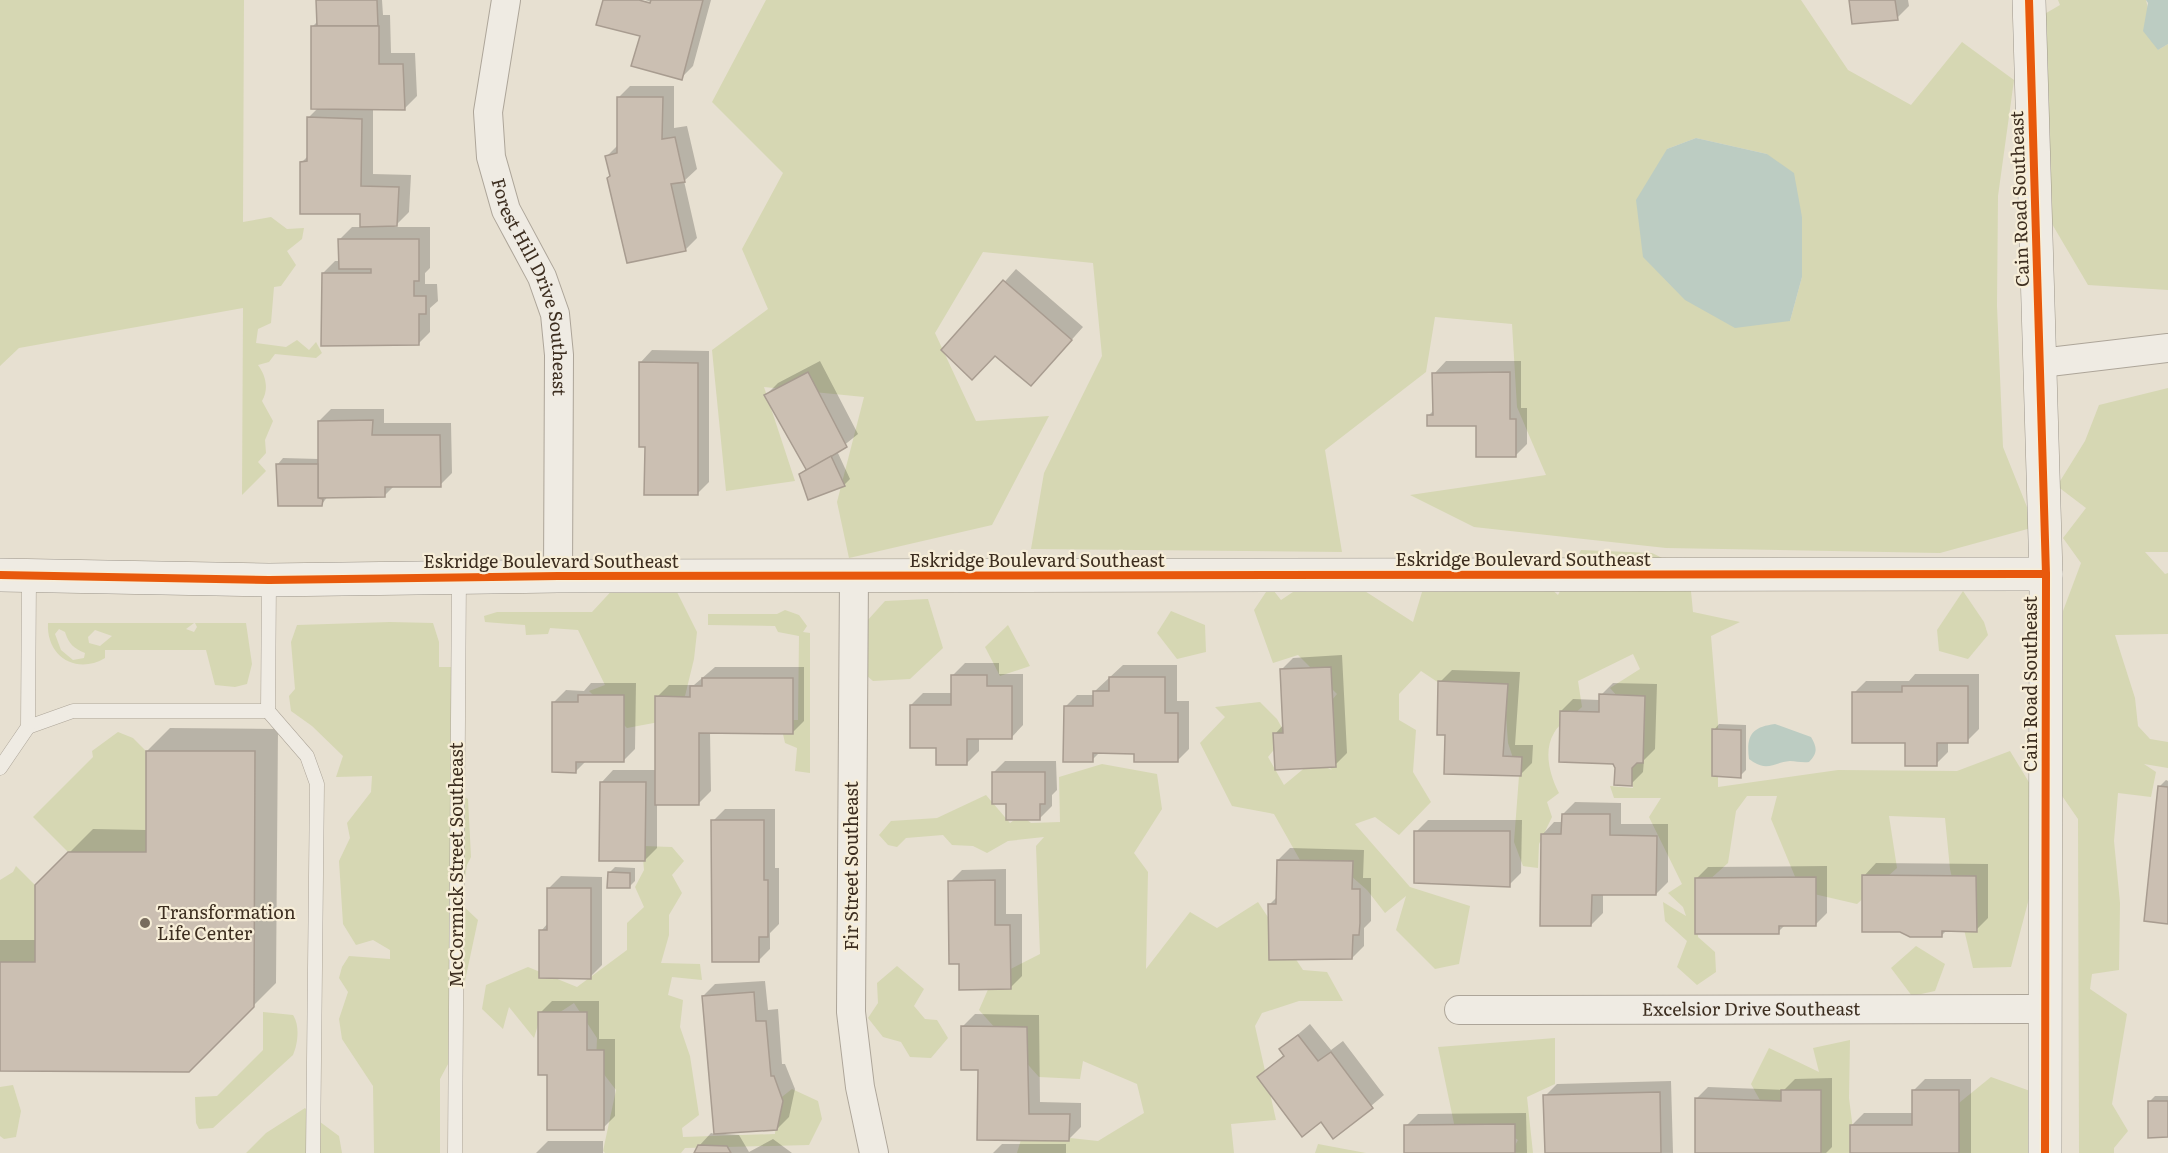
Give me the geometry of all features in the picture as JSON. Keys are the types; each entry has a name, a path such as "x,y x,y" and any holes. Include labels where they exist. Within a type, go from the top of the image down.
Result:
{"street":[{"name":"Forest Hill Drive Southeast","path":"507,0 488,112 491,157 506,210 542,277 555,314 559,355 558,576"},
{"name":"Cain Road Southeast","path":"2029,0 2046,574 2045,1153"},
{"path":"2041,363 2168,348"},
{"name":"Eskridge Boulevard Southeast","path":"10,578 269,580 459,576 2046,574"},
{"name":"Fir Street Southeast","path":"854,576 851,1012 860,1087 874,1153"},
{"name":"Excelsior Drive Southeast","path":"1459,1010 2044,1009"}],"lane":[{"name":"McCormick Street Southeast","path":"455,1153 459,576"},
{"path":"10,578 28,727"},
{"path":"269,580 268,711 307,756 317,784 313,1153"},
{"path":"0,768 28,727 73,711 268,711"}],"green space":[{"path":"0,0 244,0 243,222 271,217 287,229 304,228 302,239 287,251 296,265 281,286 274,287 271,323 258,329 256,343 286,347 297,340 309,350 316,342 322,353 316,358 275,354 269,362 258,365 266,383 262,401 273,421 265,440 266,453 258,462 266,471 242,495 243,308 19,348 0,366"},
{"path":"766,0 1801,0 1848,70 1911,105 1962,42 2014,80 1998,196 1997,306 2003,447 2035,527 1940,553 1666,548 1474,527 1410,495 1546,475 1517,407 1512,324 1435,317 1426,372 1325,450 1342,552 1031,549 1044,473 1102,356 1093,263 983,252 935,333 976,421 1049,416 992,525 849,558 837,502 864,397 764,387 795,481 726,491 712,350 768,309 742,249 783,173 712,102","holes":["1696,138 1767,154 1802,217 1802,277 1790,321 1667,149"]},
{"path":"2058,0 2146,0 2158,50 2168,44 2168,290 2088,285 2042,207 2017,30 2060,5"},
{"path":"2168,388 2168,552 2145,552 2165,574 2168,573 2168,634 2115,635 2135,698 2138,726 2150,739 2168,742 2168,768 2144,764 2156,772 2151,797 2118,793 2114,841 2120,903 2119,970 2092,974 2090,989 2127,1014 2112,1104 2128,1131 2114,1148 2114,1153 2079,1153 2078,819 2058,790 2060,619 2081,563 2063,538 2086,508 2057,486 2085,441 2099,405"},
{"path":"1581,550 1652,553 1689,571 1693,612 1740,622 1711,636 1718,722 1718,787 1838,770 1957,771 2010,751 2038,797 2032,887 2011,967 1973,968 1950,869 1945,818 1889,816 1897,868 1857,904 1801,891 1771,819 1777,796 1747,796 1736,811 1728,863 1698,890 1698,937 1715,952 1716,972 1697,985 1677,967 1687,941 1665,921 1663,902 1686,916 1683,907 1668,893 1682,884 1649,817 1661,798 1614,798 1610,786 1633,788 1628,765 1627,707 1610,688 1640,669 1633,654 1578,681 1582,707 1554,733 1548,755 1553,779 1559,793 1547,802 1552,817 1539,844 1538,868 1523,866 1514,842 1519,776 1508,743 1504,688 1451,691 1421,671 1399,694 1399,720 1416,730 1413,772 1431,802 1399,835 1375,817 1355,824 1410,887 1470,906 1459,964 1435,969 1396,930 1406,896 1385,913 1367,890 1342,868 1314,871 1300,860 1274,814 1232,806 1200,743 1225,717 1215,707 1260,702 1277,719 1286,735 1268,757 1284,785 1313,761 1332,770 1302,736 1337,694 1298,655 1273,663 1254,610 1270,586 1281,600 1329,568 1413,622 1425,582 1466,566 1515,555 1558,595"},
{"path":"617,585 674,586 697,632 694,659 684,700 659,722 627,728 589,691 605,685 578,630 550,628 548,634 526,635 525,625 485,622 484,616 497,612 592,612"},
{"path":"1963,591 1984,622 1988,635 1968,659 1939,651 1937,630"},
{"path":"928,599 943,648 910,679 873,681 839,652 885,601"},
{"path":"785,610 799,615 807,626 803,632 810,633 810,773 795,771 797,748 785,743 783,734 793,720 798,720 799,636 778,632 775,626 708,625 708,614 777,614"},
{"path":"1171,611 1205,625 1206,652 1177,659 1157,633"},
{"path":"48,623 194,623 186,629 194,632 197,627 195,623 246,623 252,664 247,684 235,687 215,685 206,650 105,650 105,658 84,664 65,660 52,645","holes":["59,629 65,632 72,645 85,653 84,658 73,660 61,650 55,634","95,630 112,636 100,646 89,643 88,637"]},
{"path":"433,623 439,642 439,667 452,667 453,790 468,799 471,857 467,865 461,904 478,920 463,990 463,1026 455,1051 440,1079 440,1153 374,1153 373,1086 342,1039 339,1019 348,992 339,978 342,967 349,956 390,959 390,950 373,940 356,945 343,924 339,861 350,838 347,823 371,792 372,776 336,777 343,756 312,726 291,711 289,696 295,689 291,642 297,625"},
{"path":"1008,625 1030,666 1000,676 985,647"},
{"path":"118,732 133,738 146,751 146,852 68,852 33,817 93,757 92,751"},
{"path":"1102,764 1157,774 1162,809 1134,853 1148,872 1146,969 1190,912 1217,928 1258,902 1303,970 1327,972 1343,1001 1299,1001 1262,1013 1255,1026 1276,1120 1231,1124 1234,1153 1017,1153 1023,1133 1098,1141 1144,1113 1137,1084 1083,1061 1080,1079 1039,1077 979,1010 993,978 1040,954 1036,846 1044,837 1008,841 987,853 973,846 952,845 943,835 906,838 897,847 888,845 879,835 891,821 937,818 986,795 1010,823 1021,815 1031,823 1060,822 1059,777"},
{"path":"642,846 672,847 684,861 672,875 682,893 669,915 669,935 661,963 700,964 702,980 672,977 668,995 683,1000 680,1027 690,1056 699,1115 682,1128 683,1137 775,1134 778,1100 792,1089 818,1101 822,1119 809,1145 685,1148 681,1153 605,1153 603,1151 616,1090 596,1064 597,1038 574,1003 551,1018 542,1012 534,1038 509,1007 503,1029 482,1009 486,985 528,967 577,987 627,950 627,923 644,907 635,887 644,870"},
{"path":"16,866 35,885 35,962 0,962 0,880 13,872"},
{"path":"1916,946 1945,964 1935,991 1912,996 1891,968"},
{"path":"897,966 924,989 914,1006 925,1019 937,1020 948,1038 931,1058 910,1057 901,1042 883,1037 868,1018 878,1003 877,983"},
{"path":"263,1012 293,1015 298,1035 293,1055 213,1128 199,1129 196,1123 195,1097 217,1096 263,1050"},
{"path":"1555,1038 1555,1084 1527,1097 1533,1153 1511,1153 1518,1140 1507,1133 1456,1133 1438,1047"},
{"path":"1850,1040 1849,1098 1856,1153 1810,1153 1766,1111 1751,1084 1769,1048 1819,1072 1813,1048"},
{"path":"1991,1077 2033,1092 2033,1153 1953,1153 1943,1116"},
{"path":"13,1085 21,1111 16,1137 4,1139 0,1136 0,1087"},
{"path":"305,1108 339,1136 342,1153 246,1153 266,1133"},
{"path":"1318,1144 1366,1153 1315,1153"}],"shaded area":[{"path":"2146,0 2168,0 2168,44 2158,50 2143,31 2148,3"},
{"path":"1696,138 1767,154 1794,173 1802,217 1802,277 1790,321 1735,328 1685,300 1643,257 1636,200 1667,149"},
{"path":"1775,724 1811,737 1816,750 1809,762 1790,761 1761,766 1749,759 1752,734 1761,727"}],"building":[{"path":"316,0 377,0 378,26 317,26"},
{"path":"603,0 639,0 650,3 651,0 703,0 682,80 631,66 640,36 596,25"},
{"path":"1849,0 1895,0 1898,20 1852,24"},
{"path":"311,26 379,26 379,64 403,64 405,110 311,109"},
{"path":"617,97 663,97 662,139 675,137 685,182 671,184 686,251 627,263 607,178 610,176 605,156 617,153"},
{"path":"307,117 362,119 361,186 399,187 397,226 360,227 360,214 300,214 300,162 307,161"},
{"path":"338,239 419,239 419,281 414,281 414,296 426,296 426,314 419,314 419,345 321,346 322,273 371,273 371,269 339,269"},
{"path":"1003,280 1072,340 1031,386 995,356 972,380 941,350"},
{"path":"639,362 698,363 698,495 644,495 645,447 639,447"},
{"path":"808,372 847,447 807,471 764,395"},
{"path":"1510,372 1510,419 1516,419 1516,457 1476,457 1476,426 1427,426 1427,415 1433,415 1432,373"},
{"path":"373,420 372,435 440,435 441,487 385,487 385,497 318,498 318,421"},
{"path":"831,456 845,486 808,500 799,474"},
{"path":"276,464 318,464 318,498 323,499 322,506 278,506"},
{"path":"1331,667 1336,767 1275,770 1273,733 1283,733 1280,669"},
{"path":"951,675 987,675 987,686 1012,686 1012,739 967,739 967,765 936,765 936,748 910,748 910,705 951,705"},
{"path":"1109,677 1165,677 1165,713 1178,713 1178,762 1134,762 1134,754 1093,753 1093,762 1063,762 1064,706 1093,706 1093,691 1109,691"},
{"path":"702,678 793,678 793,734 699,733 699,805 655,805 655,696 690,697 690,686 702,686"},
{"path":"1438,681 1508,684 1503,756 1522,757 1521,776 1444,774 1445,735 1437,735"},
{"path":"1902,686 1968,686 1968,743 1937,743 1937,766 1905,766 1905,743 1852,743 1852,692 1902,692"},
{"path":"1599,694 1645,696 1643,763 1637,763 1632,768 1632,786 1614,785 1615,768 1613,764 1559,762 1560,711 1599,712"},
{"path":"578,695 624,695 624,762 576,762 576,773 552,772 552,702 578,702"},
{"path":"1712,729 1741,730 1741,778 1712,776"},
{"name":"Transformation Life Center","path":"146,751 255,751 254,1007 189,1072 0,1071 0,962 35,962 35,885 68,852 146,852"},
{"path":"992,772 1045,772 1045,804 1040,804 1040,820 1006,820 1006,804 992,804"},
{"path":"600,782 646,782 645,861 599,861"},
{"path":"2158,786 2168,787 2168,924 2144,921"},
{"path":"1562,814 1610,814 1610,835 1657,836 1656,895 1592,895 1591,926 1540,926 1541,834 1561,834"},
{"path":"711,820 764,820 764,880 768,880 768,937 759,937 759,962 712,962"},
{"path":"1414,831 1510,831 1510,887 1414,883"},
{"path":"1277,860 1353,861 1352,889 1360,889 1360,923 1359,935 1353,935 1352,959 1269,960 1268,904 1276,904"},
{"path":"608,872 630,873 630,888 607,888"},
{"path":"1862,875 1976,876 1977,932 1942,931 1942,937 1910,937 1900,932 1862,932"},
{"path":"1816,877 1816,926 1779,926 1779,934 1695,934 1695,878"},
{"path":"995,880 995,925 1010,925 1011,989 959,990 959,964 949,964 948,881"},
{"path":"547,888 591,888 591,979 539,978 539,930 547,930"},
{"path":"754,992 756,1021 766,1021 771,1076 774,1076 783,1101 777,1130 714,1134 702,996"},
{"path":"538,1012 587,1012 587,1050 604,1050 604,1130 547,1130 547,1075 538,1075"},
{"path":"961,1026 1027,1027 1029,1114 1070,1114 1069,1141 977,1140 978,1070 961,1070"},
{"path":"1298,1035 1318,1061 1331,1052 1373,1108 1333,1139 1321,1122 1302,1137 1257,1077 1284,1056 1279,1049"},
{"path":"1781,1090 1821,1090 1821,1153 1695,1153 1695,1098 1781,1101"},
{"path":"1912,1090 1959,1090 1959,1153 1850,1153 1850,1125 1912,1125"},
{"path":"1660,1092 1661,1153 1545,1153 1543,1095"},
{"path":"2148,1101 2168,1101 2168,1137 2148,1138"},
{"path":"1515,1124 1515,1153 1404,1153 1404,1125"},
{"path":"698,1145 727,1146 731,1153 694,1153"}],"cycle path":[{"path":"2029,0 2046,574 2045,1153"},
{"path":"0,575 269,580 558,576 2046,574"}],"place":[{"name":"Transformation Life Center","path":"145,923"}]}
